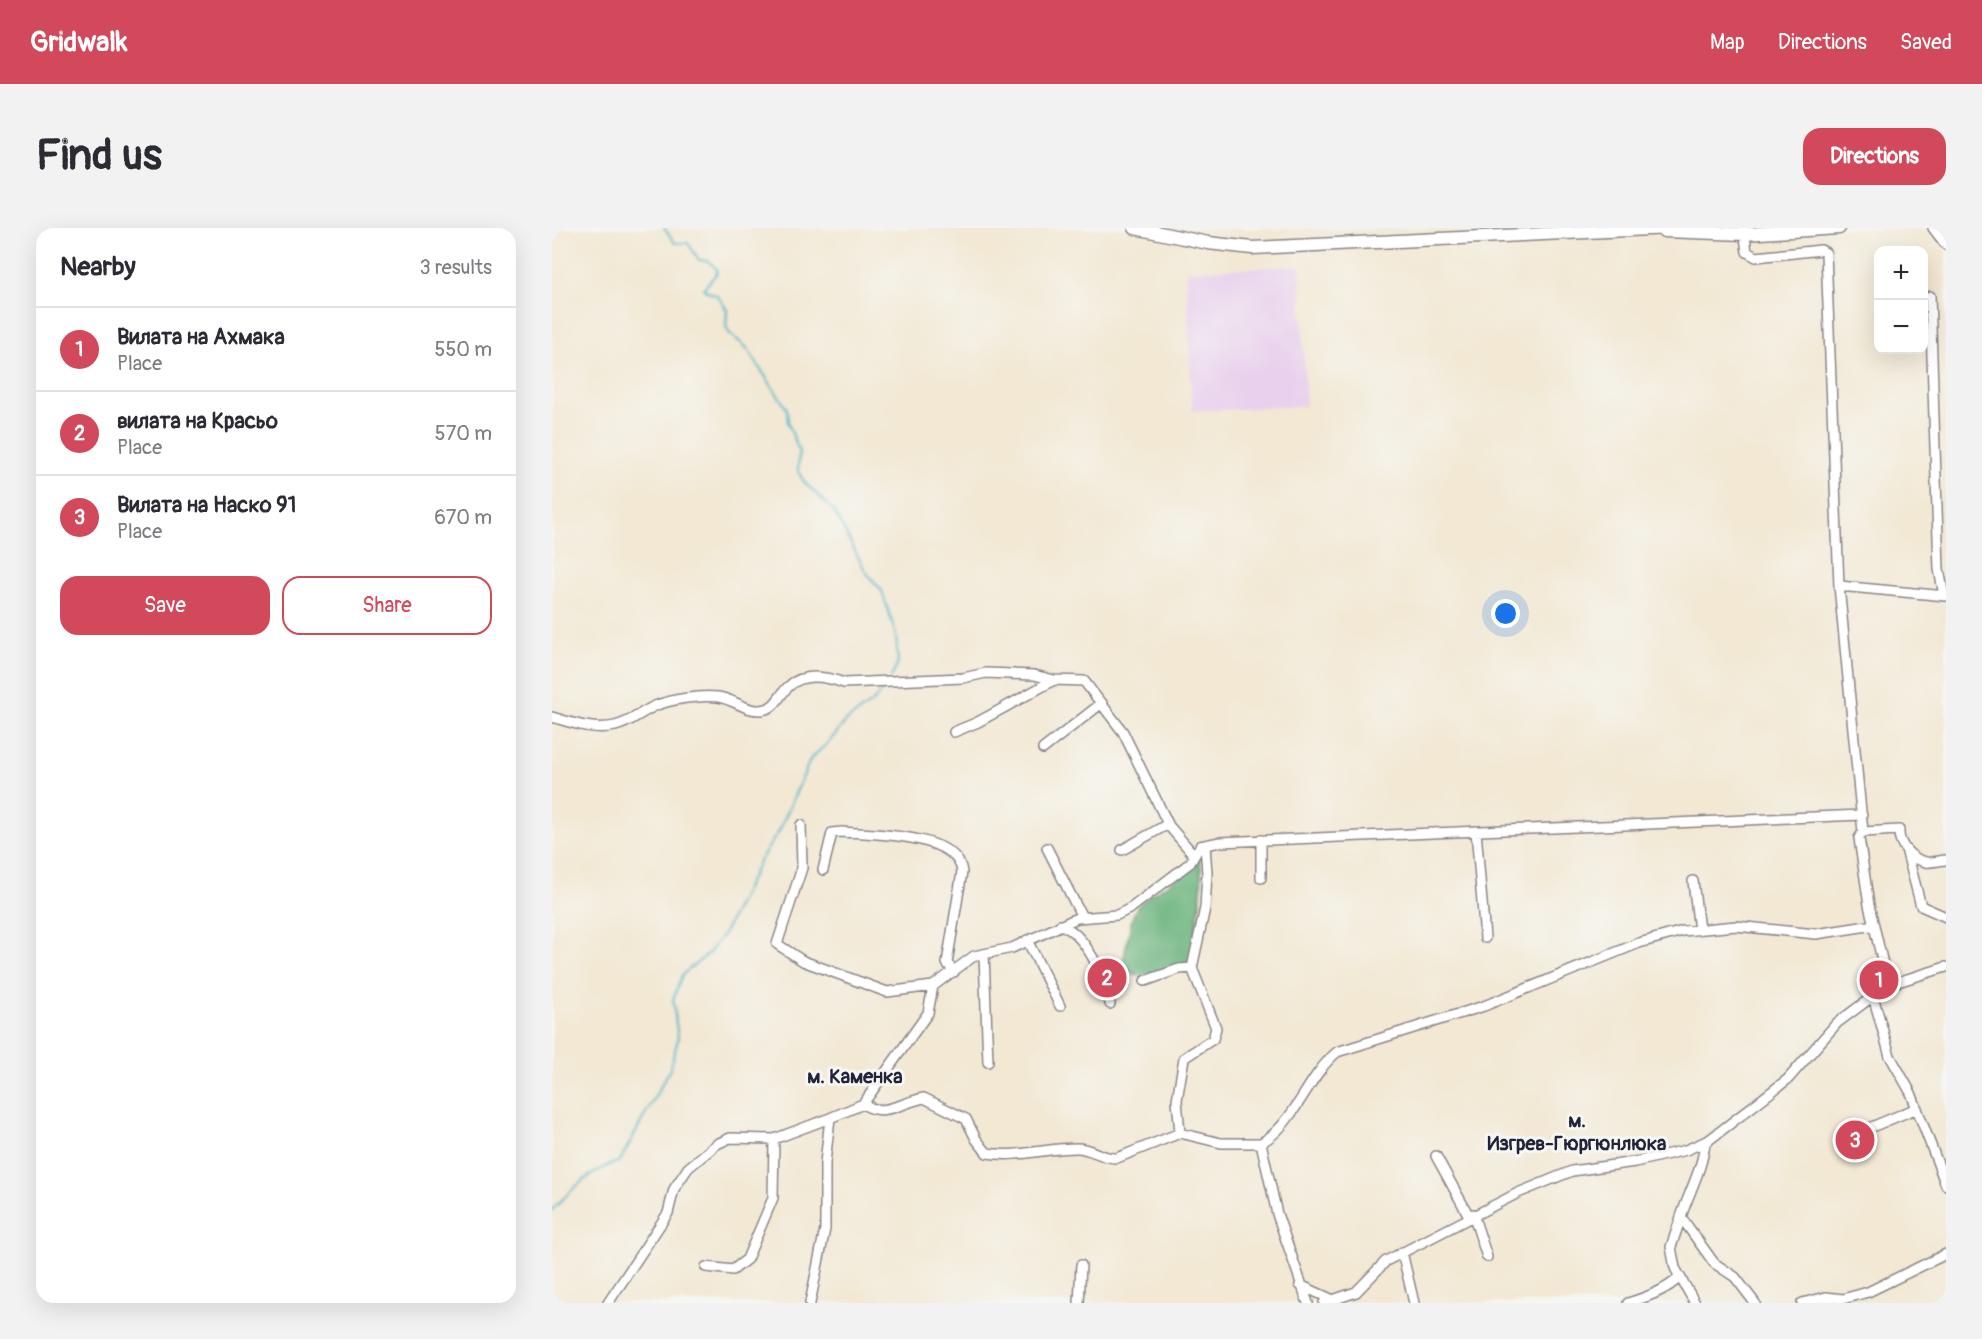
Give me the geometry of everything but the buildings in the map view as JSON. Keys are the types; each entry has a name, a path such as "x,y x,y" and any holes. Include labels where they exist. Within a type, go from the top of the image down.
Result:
{"main road":[{"path":"1135,228 1208,243 1252,248 1671,228"},
{"path":"1633,231 1839,228"}],"street":[{"path":"1933,228 1946,244"},
{"path":"1744,231 1747,252 1756,257 1821,250 1826,253 1839,586 1862,814 1863,832 1859,838 1874,925 1888,985"},
{"path":"1839,586 1945,596 1939,569 1930,296"},
{"path":"552,717 584,726 613,727 634,720 655,705 719,697 743,708 765,710 773,706 789,685 811,676 828,677 844,683 963,678 986,673 1034,675 1054,680 1084,681 1123,732 1168,824 1194,855"},
{"path":"954,732 978,722 1054,680"},
{"path":"1043,749 1102,703"},
{"path":"801,825 802,868 777,944 803,961 877,989 898,991 933,986 974,956 1012,948 1060,925 1082,918 1117,915 1131,908 1190,863 1200,846 1205,845 1261,840 1862,814"},
{"path":"1122,850 1168,824"},
{"path":"1863,832 1899,830 1899,838 1907,853 1921,906 1946,917"},
{"path":"1476,831 1485,938"},
{"path":"823,870 832,833 841,832 924,840 957,858 962,872 947,963 954,972"},
{"path":"1261,840 1261,878"},
{"path":"1180,1133 1177,1100 1184,1058 1213,1039 1216,1028 1192,968 1205,908 1207,873 1205,845"},
{"path":"1047,848 1082,918"},
{"path":"1907,853 1926,862 1946,860"},
{"path":"1693,880 1699,930"},
{"path":"1060,925 1083,940 1110,1004"},
{"path":"863,1104 873,1111 892,1109 924,1098 966,1119 987,1154 1000,1156 1079,1148 1109,1159 1117,1158 1180,1133 1221,1143 1261,1143 1274,1136 1322,1065 1337,1052 1484,1006 1639,943 1699,930 1736,926 1816,934 1874,925"},
{"path":"1027,940 1060,1006"},
{"path":"984,954 988,1062"},
{"path":"1300,1285 1327,1301 1356,1292 1386,1261 1402,1252 1471,1215 1572,1171 1635,1162 1686,1150 1705,1142 1788,1079 1837,1023 1888,985 1946,967"},
{"path":"1145,981 1179,969 1192,968"},
{"path":"608,1303 668,1213 674,1189 688,1168 717,1144 730,1138 774,1138 863,1104 928,1013 933,986"},
{"path":"1873,996 1890,1056 1917,1108 1946,1185"},
{"path":"1862,1131 1917,1108"},
{"path":"810,1303 825,1229 825,1163 830,1118"},
{"path":"706,1268 733,1270 747,1259 772,1198 774,1138"},
{"path":"1695,1303 1675,1268 1671,1247 1689,1191 1704,1158 1705,1142"},
{"path":"1261,1143 1277,1214 1308,1303"},
{"path":"1436,1156 1471,1215 1487,1257"},
{"path":"1681,1217 1714,1263 1735,1277 1755,1303"},
{"path":"1402,1252 1414,1303"},
{"path":"1802,1303 1826,1297 1843,1299 1868,1292 1946,1254"},
{"path":"1079,1303 1081,1265"},
{"path":"1628,1303 1650,1297 1671,1286 1680,1277"}],"shaded area":[{"path":"1300,266 1306,406 1192,411 1186,271"}],"green space":[{"path":"1199,856 1201,897 1188,964 1139,976 1122,968 1136,909 1150,896 1187,871"}],"waterway":[{"path":"664,228 675,243 688,243 699,260 708,261 717,269 717,273 703,289 718,296 727,310 726,326 729,333 746,347 787,409 788,423 799,451 798,471 804,482 834,511 866,572 882,591 896,635 898,663 891,678"},
{"path":"552,1210 591,1175 620,1161 670,1069 678,1039 673,1000 682,975 708,954 724,933 760,860 779,831 811,758 829,742 846,721 874,701 886,685"}],"place":[{"name":"вилата на Красьо","path":"1107,978"},
{"name":"Вилата на Ахмака","path":"1879,980"},
{"name":"Вилата на Наско 91","path":"1855,1140"}],"district":[{"name":"м. Каменка","path":"855,1076"},
{"name":"м. Изгрев-Гюргюнлюка","path":"1577,1132"}]}
